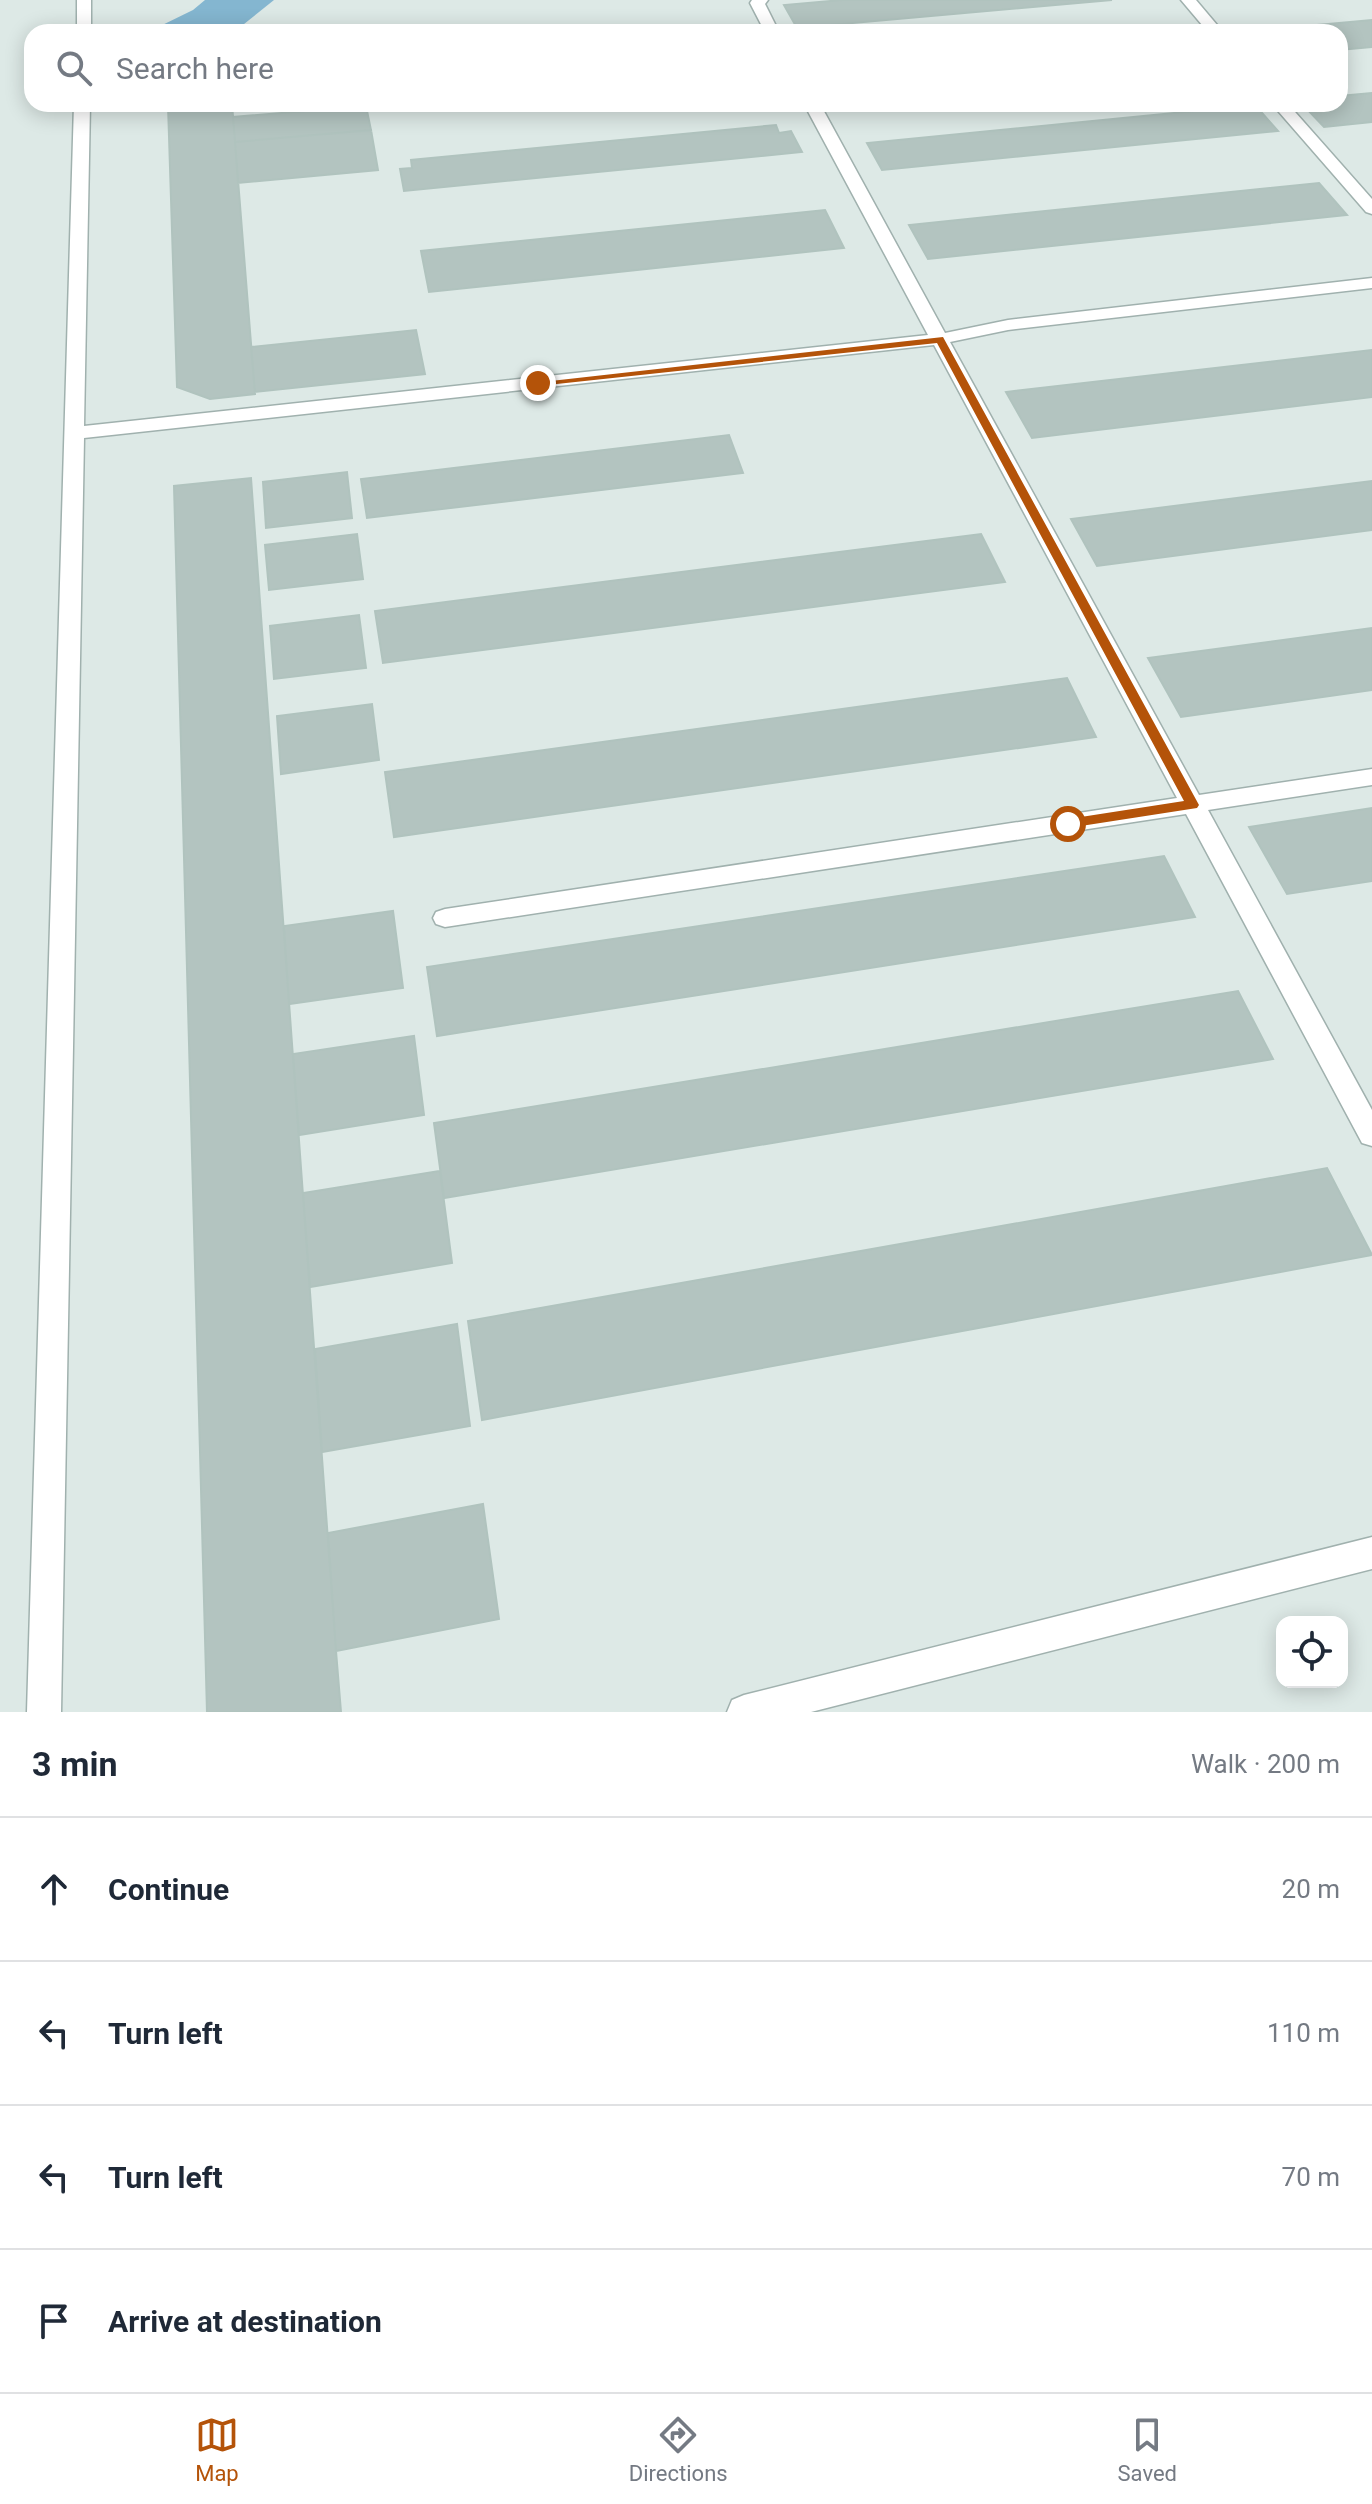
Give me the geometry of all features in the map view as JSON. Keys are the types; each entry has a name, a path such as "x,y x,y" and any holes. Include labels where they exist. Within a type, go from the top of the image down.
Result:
{"street":[{"path":"84,0 84,24"},
{"path":"761,0 757,3 768,24"},
{"path":"1188,0 1209,24"},
{"path":"44,1712 82,112"},
{"path":"816,112 1372,1135"},
{"path":"1287,112 1372,209"},
{"path":"75,433 940,339 1008,325 1372,283"},
{"path":"445,918 1372,777"},
{"path":"744,1712 1372,1553"}],"water":[{"path":"205,0 274,0 244,24 164,24 193,10"}],"building":[{"path":"842,0 1112,0 842,24 795,24 784,5"},
{"path":"1372,20 1372,47 1348,49 1348,24 1328,24"},
{"path":"1372,93 1372,122 1324,127 1310,112 1348,112 1348,95"},
{"path":"168,112 233,112 255,394 210,399 177,387"},
{"path":"293,112 367,112 371,130 235,142 233,117"},
{"path":"1184,112 1261,112 1278,131 882,170 867,143"},
{"path":"776,125 779,133 791,131 802,152 404,191 400,169 412,168 411,160"},
{"path":"371,130 378,170 238,183 235,142"},
{"path":"1319,183 1347,215 928,259 909,225"},
{"path":"825,210 844,248 429,292 421,251"},
{"path":"416,330 425,374 255,392 251,347"},
{"path":"1372,350 1372,397 1032,438 1006,392"},
{"path":"729,435 743,473 367,518 361,479"},
{"path":"347,472 352,518 266,528 263,482"},
{"path":"251,478 341,1712 207,1712 174,486"},
{"path":"1372,481 1372,530 1097,566 1071,519"},
{"path":"357,534 363,579 269,590 265,545"},
{"path":"981,534 1005,582 383,663 375,611"},
{"path":"359,615 366,668 274,679 270,626"},
{"path":"1372,628 1372,690 1181,717 1148,658"},
{"path":"1067,678 1096,737 394,837 385,772"},
{"path":"372,704 379,760 281,774 277,716"},
{"path":"1372,808 1372,881 1287,894 1249,827"},
{"path":"1164,856 1195,917 437,1036 427,967"},
{"path":"393,911 403,988 289,1004 284,926"},
{"path":"1238,991 1273,1059 444,1198 434,1123"},
{"path":"414,1036 424,1115 299,1135 293,1054"},
{"path":"1327,1168 1372,1255 482,1420 468,1321"},
{"path":"440,1171 452,1263 310,1287 303,1193"},
{"path":"457,1324 470,1426 322,1452 315,1349"},
{"path":"483,1504 499,1619 336,1651 328,1533"}],"route":[{"path":"538,383 940,339 1192,805 1068,824"}]}
